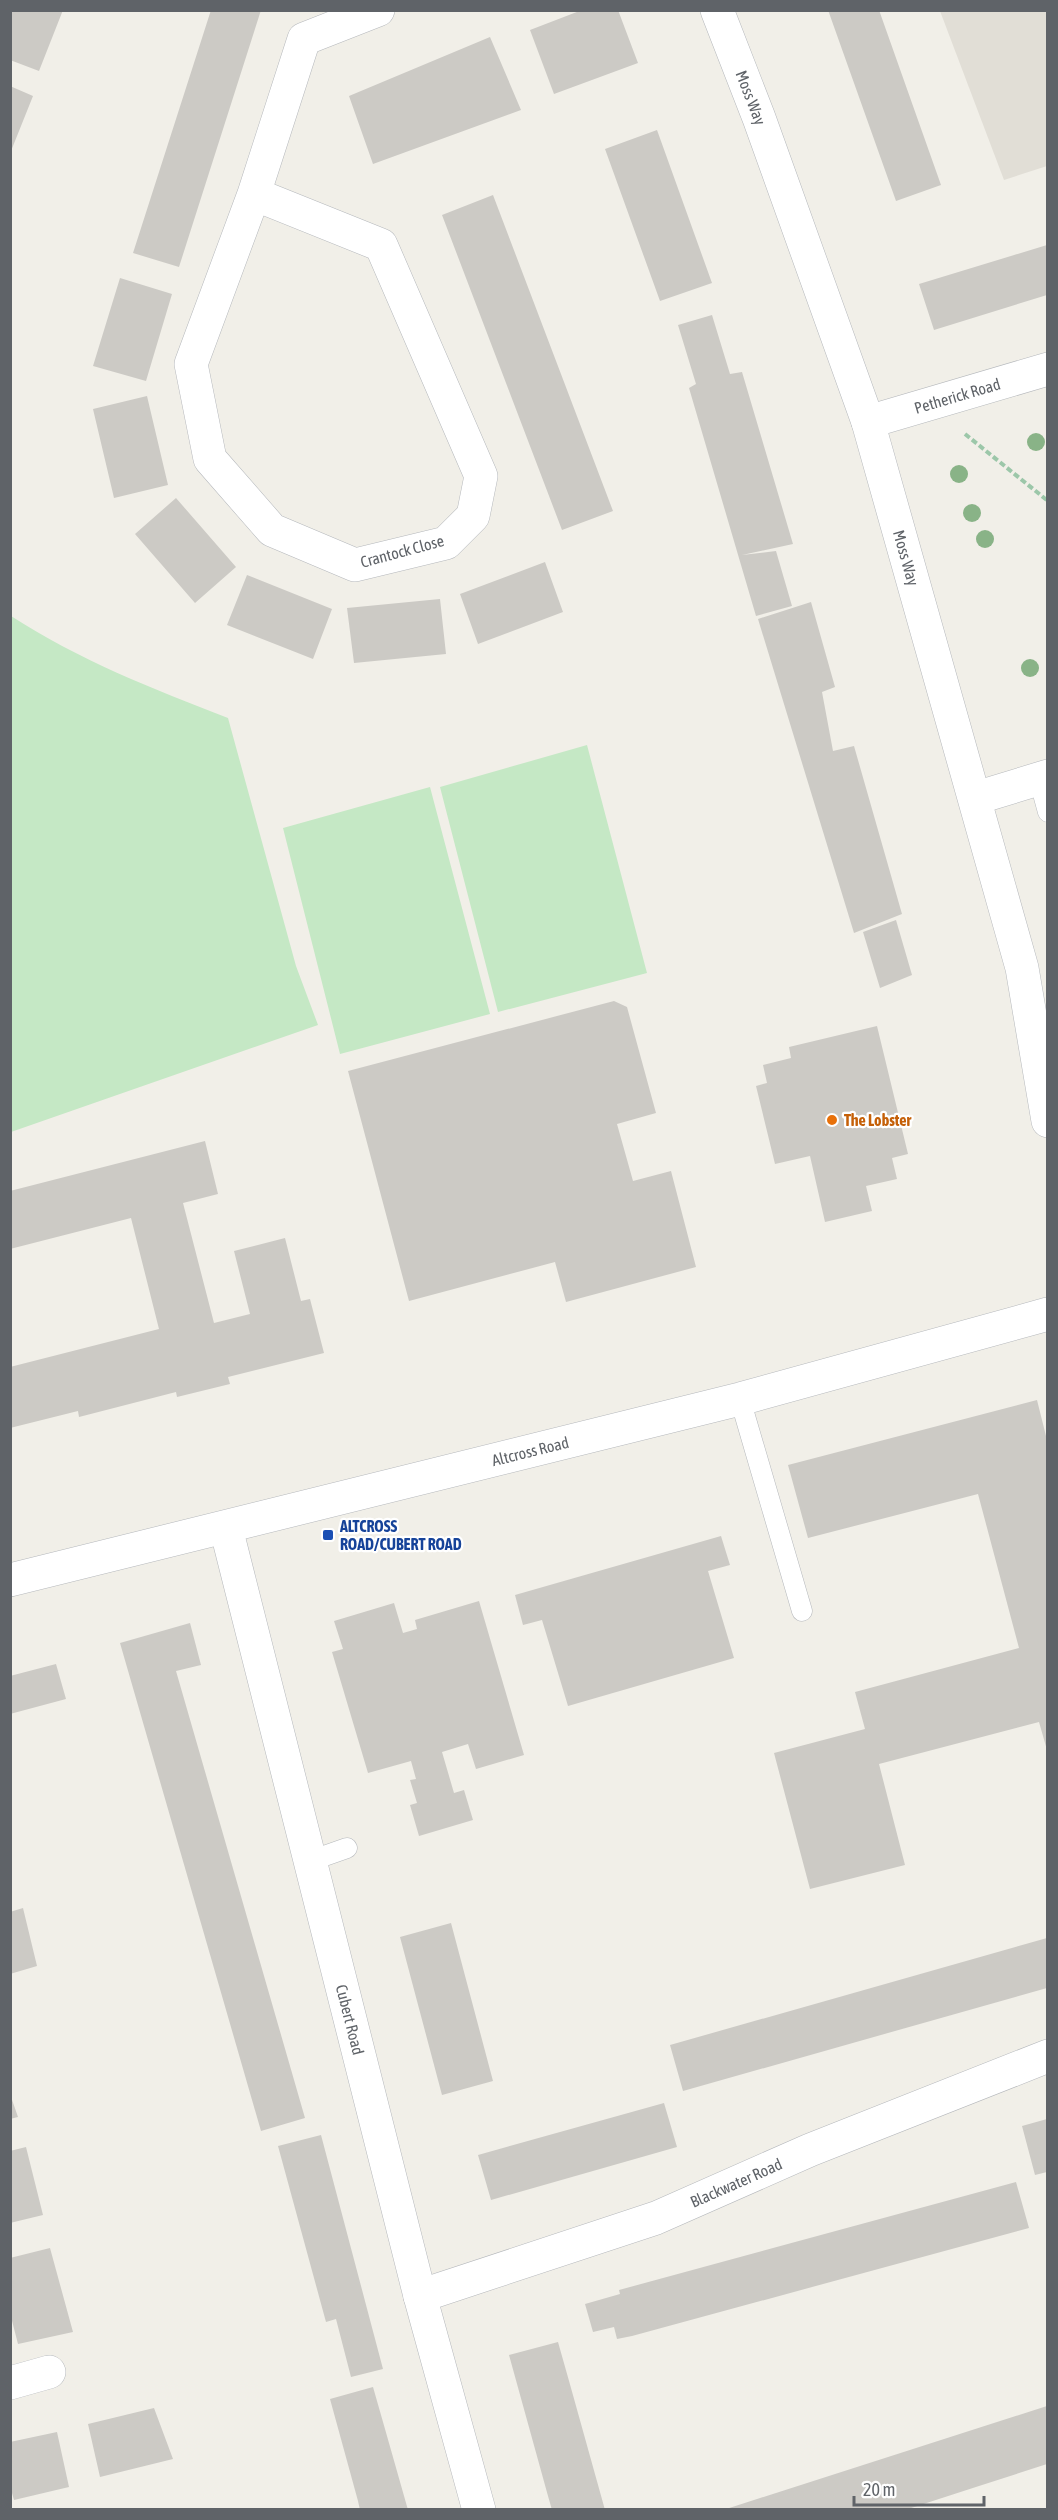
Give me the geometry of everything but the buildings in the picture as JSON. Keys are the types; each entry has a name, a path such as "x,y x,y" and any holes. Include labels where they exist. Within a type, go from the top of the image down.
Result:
{"street":[{"name":"Crantock Close","path":"254,194 381,245 481,476 473,516 446,543 355,565 272,530 210,459 191,364 254,194 304,39 378,10"},
{"name":"Moss Way","path":"717,10 759,117 868,422 976,798 1022,968 1047,1121"},
{"name":"Petherick Road","path":"868,422 1047,369"},
{"path":"976,798 1043,777"},
{"name":"Altcross Road","path":"10,1580 740,1399 1047,1314"},
{"name":"Cubert Road","path":"226,1528 420,2296 479,2510"},
{"name":"Blackwater Road","path":"420,2296 656,2218 810,2151 1047,2056"},
{"path":"10,2383 49,2372"}],"lane":[{"path":"1043,777 1047,812"},
{"path":"740,1399 802,1611"},
{"path":"310,1861 346,1848"}],"path":[{"path":"930,405 1047,501"}],"shaded area":[{"path":"940,11 1047,11 1047,166 1004,180"}],"green space":[{"path":"11,616 90,660 144,685 228,718 296,966 318,1025 11,1132"},
{"path":"587,745 647,973 498,1012 440,787"},
{"path":"430,787 490,1014 340,1054 283,828"}],"place":[{"name":"The Lobster","path":"832,1120"},
{"name":"ALTCROSS ROAD/CUBERT ROAD","path":"328,1535"}]}
